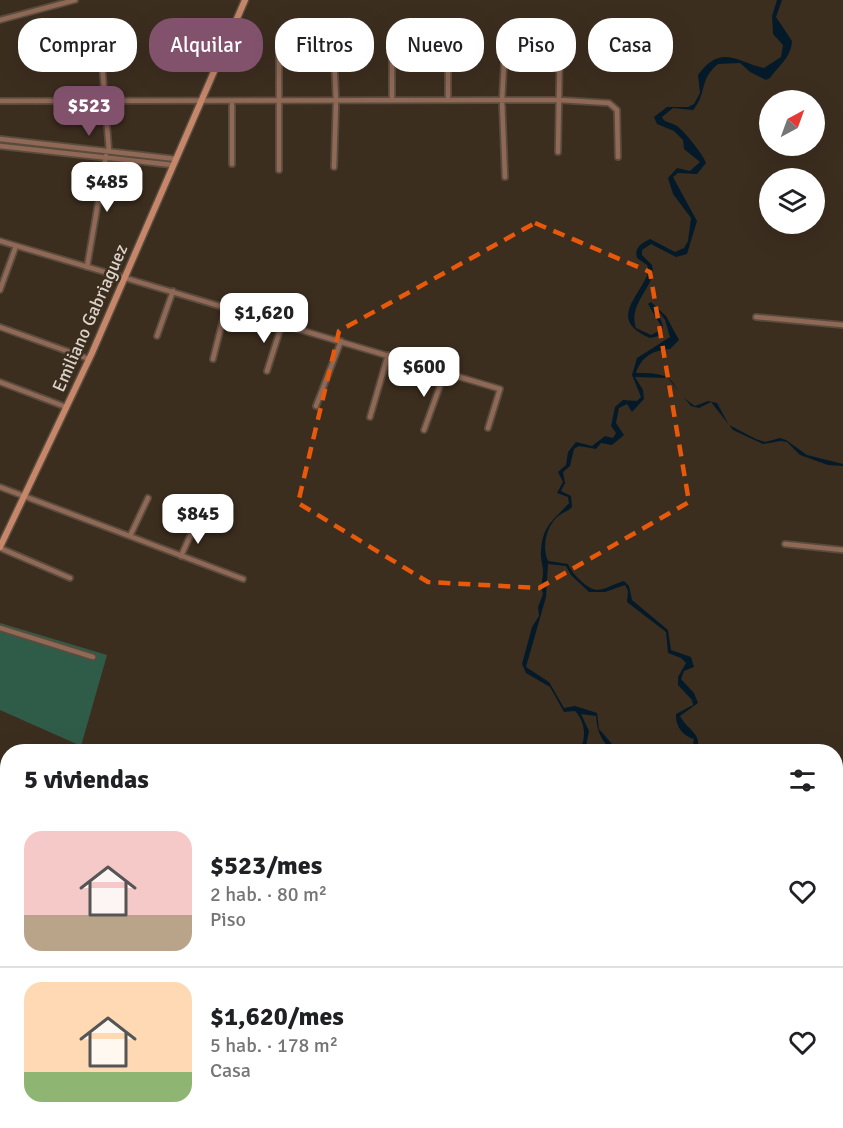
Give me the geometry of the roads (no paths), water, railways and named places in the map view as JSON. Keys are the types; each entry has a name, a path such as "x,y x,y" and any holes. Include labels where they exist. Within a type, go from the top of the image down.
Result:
{"main road":[{"name":"Emiliano Gabriaguez","path":"0,548 89,359 245,0"}],"street":[{"path":"0,20 75,0"},
{"path":"87,267 108,154 103,72"},
{"path":"279,170 280,72"},
{"path":"334,167 335,72"},
{"path":"392,72 392,100"},
{"path":"448,72 448,100"},
{"path":"503,72 505,177"},
{"path":"558,152 560,72"},
{"path":"0,101 560,100 615,106 618,158"},
{"path":"232,102 232,164"},
{"path":"0,139 175,162"},
{"path":"0,146 108,154"},
{"path":"0,241 500,389 488,428"},
{"path":"0,290 16,246"},
{"path":"157,336 173,291"},
{"path":"213,359 226,307"},
{"path":"756,317 843,325"},
{"path":"267,371 282,324"},
{"path":"0,327 89,359"},
{"path":"316,406 341,341"},
{"path":"370,417 388,356"},
{"path":"424,430 445,372"},
{"path":"0,382 66,407"},
{"path":"0,487 243,579"},
{"path":"130,536 148,498"},
{"path":"181,556 195,525"},
{"path":"785,544 843,550"},
{"path":"0,548 70,578"},
{"path":"0,628 93,657"}],"water":[{"path":"777,0 782,0 776,17 792,41 787,57 770,78 766,80 750,72 740,63 718,64 708,75 693,110 673,108 662,117 684,133 698,149 706,163 697,174 678,173 673,177 697,221 687,254 676,257 651,244 642,250 642,255 652,265 653,272 636,310 634,319 636,328 651,335 659,331 661,326 648,304 651,302 666,316 679,340 670,349 648,355 636,373 651,373 668,378 635,377 643,390 644,399 632,412 627,404 619,408 616,423 624,435 612,445 601,443 596,449 579,446 574,449 570,466 563,472 565,483 561,491 571,496 572,507 556,518 550,527 545,544 546,556 548,561 568,564 578,578 592,589 601,590 624,581 629,586 632,600 668,630 671,650 691,657 694,667 684,671 681,679 694,693 698,703 680,716 694,732 698,744 693,744 694,739 686,736 680,730 676,718 676,714 693,705 692,700 678,685 678,677 686,663 681,658 668,653 666,632 627,602 628,591 625,585 605,592 589,592 571,575 566,566 548,564 546,597 526,667 549,682 564,708 575,706 597,713 599,729 612,744 606,744 601,737 598,727 596,716 581,714 589,731 586,744 582,744 584,730 579,716 575,711 564,712 550,687 526,673 522,664 532,627 539,616 538,607 543,594 541,554 544,535 546,529 569,503 568,497 557,493 563,482 558,472 566,465 568,452 576,442 592,446 605,436 613,438 616,433 611,426 615,407 623,400 637,401 641,397 632,375 637,358 670,337 665,320 657,309 663,326 659,336 650,338 630,324 628,316 630,308 649,271 647,265 637,258 637,251 650,239 675,252 684,248 688,241 691,218 673,194 668,178 677,168 690,171 700,162 684,149 683,140 674,131 657,124 654,117 667,107 688,107 694,104 700,93 698,75 706,65 714,60 730,57 764,68 781,57 783,45 773,34 772,16"},
{"path":"668,378 695,406 708,401 717,403 729,425 711,402 699,408 691,406"},
{"path":"729,425 765,442 780,438 786,440 807,455 843,464 843,466 828,465 800,455 787,442 763,444 733,430"}]}
